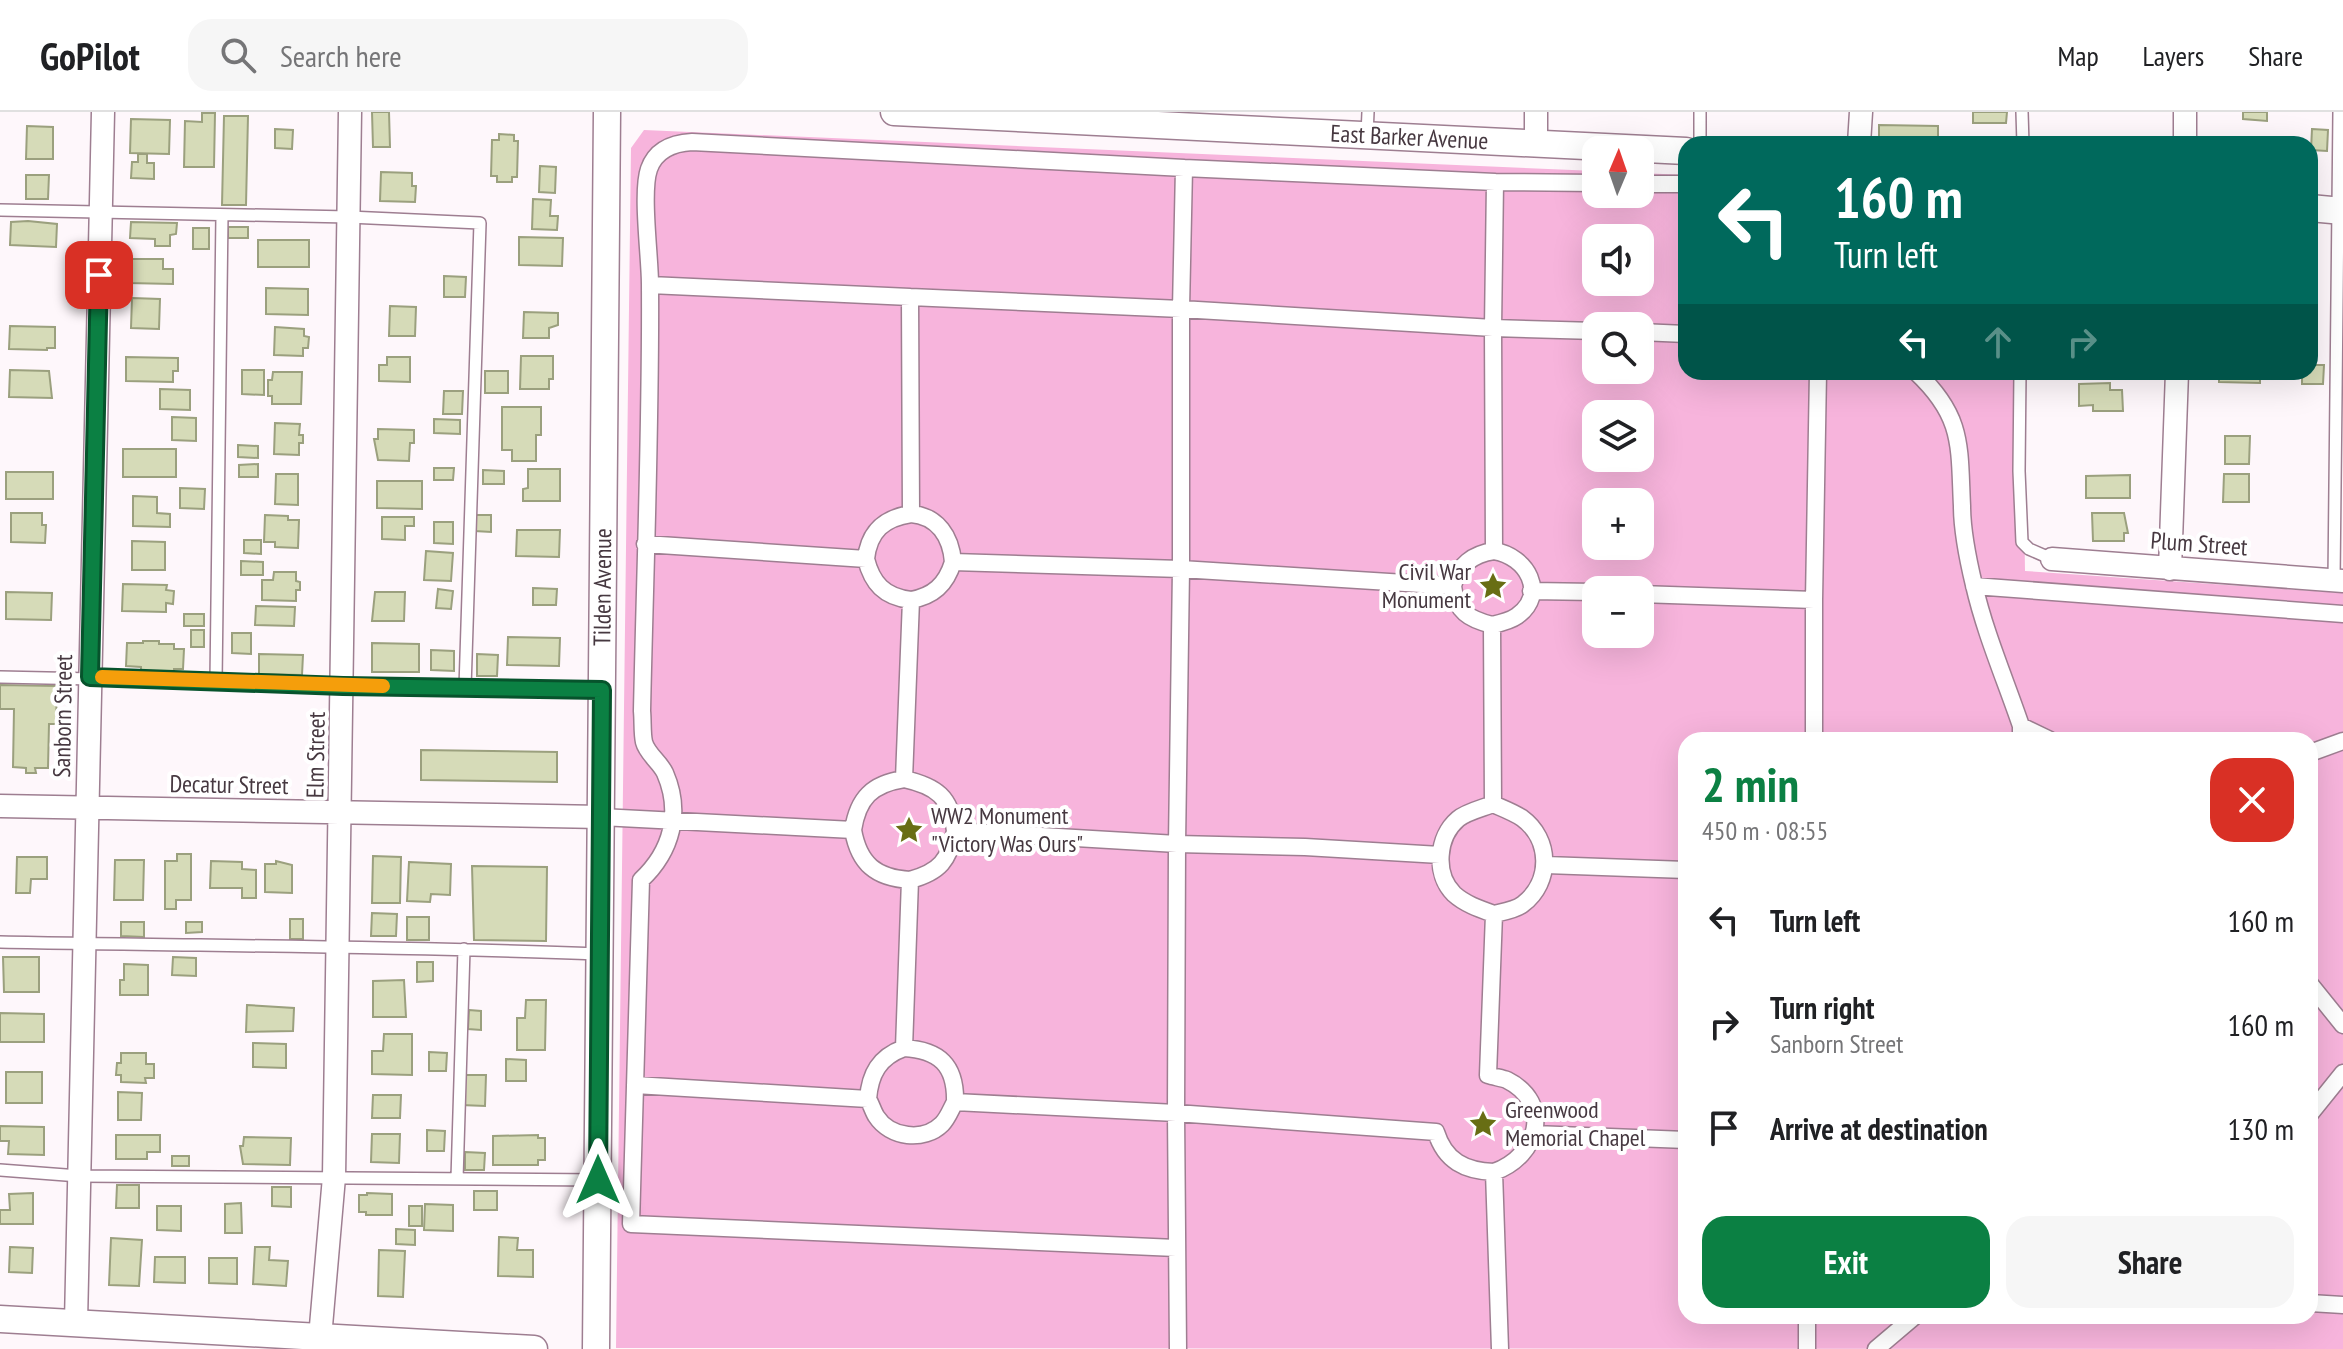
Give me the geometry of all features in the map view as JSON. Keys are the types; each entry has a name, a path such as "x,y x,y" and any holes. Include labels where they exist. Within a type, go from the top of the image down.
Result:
{"street":[{"name":"Sanborn Street","path":"76,1322 103,112"},
{"name":"Elm Street","path":"320,1343 334,1177 342,813 350,112"},
{"name":"Tilden Avenue","path":"596,1349 607,112"},
{"name":"East Barker Avenue","path":"894,112 1368,124 1536,144 1678,151"},
{"path":"1536,112 1536,144"},
{"path":"1860,136 1861,112"},
{"path":"2185,112 2185,136"},
{"path":"1176,1248 631,1224 641,880 663,856 669,843 674,800 664,770 644,745 642,711 650,285 649,169 659,153 674,143 692,142 1184,168 1582,183"},
{"path":"1178,1349 1177,844 1184,168"},
{"path":"1494,551 1495,182"},
{"path":"1654,184 1678,184"},
{"path":"2318,209 2340,211"},
{"path":"650,285 1582,331"},
{"path":"910,297 911,514"},
{"path":"1654,333 1678,334"},
{"path":"1814,732 1818,380"},
{"path":"1924,380 1940,397 1957,433 1961,453 1962,510 1974,586 2021,732"},
{"path":"2170,569 2177,380"},
{"path":"911,514 923,515 940,526 951,545 953,562 949,576 938,590 924,598 911,600 892,596 880,589 871,576 866,559 872,535 883,522 894,516 911,514"},
{"path":"645,544 866,559"},
{"path":"1494,551 1505,553 1523,564 1531,582 1531,591 1526,607 1519,615 1492,625 1475,621 1463,612 1454,600 1453,586 1456,575 1468,560 1494,551"},
{"name":"Plum Street","path":"2052,559 2339,580"},
{"path":"953,562 1181,569 1453,586"},
{"path":"1974,586 2343,614"},
{"path":"1531,591 1582,592"},
{"path":"1654,594 1814,600"},
{"path":"904,779 911,600"},
{"path":"1492,625 1493,804"},
{"path":"2318,750 2343,741"},
{"path":"904,779 926,783 945,799 953,813 955,831 951,850 941,865 927,876 910,880 892,879 870,868 857,849 853,830 856,813 868,793 886,782 904,779"},
{"path":"1493,804 1522,818 1540,837 1546,865 1541,883 1523,905 1494,914 1475,908 1453,893 1442,872 1440,855 1445,837 1459,818 1493,804"},
{"name":"Decatur Street","path":"0,806 601,817"},
{"path":"601,817 853,830"},
{"path":"955,831 1440,855"},
{"path":"1546,865 1678,870"},
{"path":"904,1048 910,880"},
{"path":"955,1102 1176,1113 1436,1132 1445,1153 1460,1166 1494,1172 1510,1167 1522,1157 1534,1134 1533,1111 1525,1095 1507,1080 1488,1075 1494,914"},
{"path":"2318,994 2343,1025"},
{"path":"904,1048 925,1050 945,1062 956,1084 955,1102 943,1123 927,1133 908,1136 892,1131 876,1118 868,1099 869,1081 879,1063 904,1048"},
{"path":"2318,1103 2343,1073"},
{"path":"635,1085 868,1099"},
{"path":"1534,1134 1678,1140"},
{"path":"1494,1172 1500,1349"},
{"path":"2318,1303 2343,1305"},
{"path":"0,1319 76,1322 320,1343 534,1349"},
{"path":"1807,1324 1807,1349"},
{"path":"1876,1349 1906,1324"}],"lane":[{"path":"1700,112 1700,136"},
{"path":"2022,112 2023,136"},
{"path":"2339,112 2339,580"},
{"path":"0,210 349,217 480,223 465,688"},
{"path":"216,681 222,215"},
{"path":"2020,380 2022,542 2029,549 2052,559"},
{"path":"0,677 602,690"},
{"path":"0,942 600,954"},
{"path":"457,1179 464,949"},
{"path":"0,1170 79,1176 598,1180"}],"shaded area":[{"path":"644,130 1582,170 1582,208 1654,208 1654,174 1678,175 1678,380 2022,380 2025,571 2343,593 2343,1349 616,1348 631,148"}],"building":[{"path":"372,112 389,112 390,147 373,147"},
{"path":"1973,112 2007,112 2006,123 1973,123"},
{"path":"2243,112 2267,112 2267,121 2243,119"},
{"path":"202,113 215,113 214,167 184,167 185,121 202,122"},
{"path":"224,116 248,116 246,205 222,205"},
{"path":"131,119 170,120 169,154 130,153"},
{"path":"1879,125 1938,126 1938,136 1879,136"},
{"path":"27,126 53,127 53,159 26,159"},
{"path":"275,129 293,130 292,149 275,148"},
{"path":"2312,129 2328,130 2327,151 2318,150 2318,136 2312,136"},
{"path":"499,134 514,135 514,141 518,141 517,177 512,177 512,182 497,182 497,176 491,176 492,140 499,140"},
{"path":"138,154 147,154 147,163 154,163 154,179 131,178 132,162 138,162"},
{"path":"540,166 556,167 555,193 539,192"},
{"path":"381,172 412,173 412,186 416,186 415,202 380,201"},
{"path":"26,175 49,175 48,199 26,199"},
{"path":"533,199 551,200 550,216 558,216 557,230 532,229"},
{"path":"11,222 57,224 56,247 10,245"},
{"path":"131,222 177,223 176,234 170,235 170,246 155,246 155,239 130,238"},
{"path":"228,227 248,227 248,238 228,238"},
{"path":"193,228 209,228 209,249 193,249"},
{"path":"519,237 563,238 562,266 519,265"},
{"path":"258,240 309,240 309,267 258,267"},
{"path":"128,259 163,259 163,269 173,269 173,284 128,283"},
{"path":"444,276 466,277 465,297 444,297"},
{"path":"266,288 308,289 308,315 266,314"},
{"path":"132,298 160,299 159,329 131,328"},
{"path":"390,306 416,307 415,336 389,336"},
{"path":"524,312 558,313 558,325 549,328 549,338 523,338"},
{"path":"10,326 55,327 55,348 9,349"},
{"path":"275,327 304,329 304,336 309,337 308,348 303,348 303,356 274,355"},
{"path":"521,356 553,356 553,379 549,379 549,389 520,389"},
{"path":"126,357 178,358 178,371 173,371 173,382 126,381"},
{"path":"387,357 410,357 410,382 379,381 379,365 387,365"},
{"path":"2318,365 2324,365 2323,384 2302,384 2302,380 2318,380"},
{"path":"10,370 49,371 52,398 9,397"},
{"path":"242,370 264,370 264,395 242,394"},
{"path":"485,371 508,371 508,393 485,393"},
{"path":"273,372 302,372 301,404 272,404 272,396 268,396 268,380 272,380"},
{"path":"2219,380 2260,380 2260,383"},
{"path":"2110,383 2110,390 2122,390 2123,411 2093,411 2093,405 2079,406 2079,384"},
{"path":"160,389 190,390 190,410 160,409"},
{"path":"444,391 463,391 462,414 443,414"},
{"path":"502,407 541,407 541,435 536,435 536,461 512,461 512,450 502,450"},
{"path":"172,417 196,418 196,441 172,440"},
{"path":"434,419 460,420 460,434 434,433"},
{"path":"275,423 300,424 299,435 303,435 303,443 299,443 299,455 274,454"},
{"path":"378,429 414,430 409,461 378,460 374,439 378,439"},
{"path":"2225,436 2250,436 2249,464 2225,464"},
{"path":"238,445 258,446 258,458 238,457"},
{"path":"123,449 176,449 176,477 123,477"},
{"path":"258,464 258,477 239,477 239,465"},
{"path":"434,468 454,468 453,480 434,480"},
{"path":"528,469 560,469 560,501 523,501 523,489 528,488"},
{"path":"483,470 504,471 504,484 483,484"},
{"path":"6,472 53,472 53,499 6,499"},
{"path":"276,474 298,474 298,505 275,504"},
{"path":"2224,474 2249,474 2249,502 2223,502"},
{"path":"2130,475 2130,498 2086,498 2086,476"},
{"path":"377,481 422,481 422,509 377,508"},
{"path":"180,488 205,489 204,509 180,508"},
{"path":"133,496 157,497 157,513 170,514 170,527 133,526"},
{"path":"11,513 42,513 42,525 46,525 45,543 11,542"},
{"path":"2092,513 2124,513 2128,533 2124,533 2124,541 2093,541"},
{"path":"265,515 299,520 298,548 275,547 275,542 264,542"},
{"path":"476,515 491,515 491,532 475,531"},
{"path":"382,517 414,517 414,526 405,526 405,540 382,539"},
{"path":"434,522 453,522 453,544 434,543"},
{"path":"517,530 560,530 559,557 516,556"},
{"path":"244,540 261,540 261,554 244,553"},
{"path":"132,541 165,542 165,570 132,570"},
{"path":"426,551 453,553 451,581 424,580"},
{"path":"241,561 263,562 263,575 241,575"},
{"path":"274,572 296,572 300,590 296,590 296,601 262,600 262,580 273,580"},
{"path":"123,584 167,585 166,590 174,591 173,604 166,603 166,612 122,611"},
{"path":"533,588 557,589 556,605 533,605"},
{"path":"438,589 453,591 451,609 436,608"},
{"path":"6,592 52,593 51,620 6,619"},
{"path":"375,592 405,592 404,621 372,621"},
{"path":"256,606 295,607 294,626 255,625"},
{"path":"184,614 204,614 204,626 184,626"},
{"path":"191,630 204,630 204,647 191,647"},
{"path":"232,633 251,633 251,654 232,653"},
{"path":"508,637 560,638 559,666 507,665"},
{"path":"159,641 159,644 174,644 174,649 184,649 183,669 174,669 174,673 141,673 141,667 126,666 127,643"},
{"path":"372,643 419,644 419,672 372,672"},
{"path":"431,650 454,651 454,671 431,670"},
{"path":"259,654 303,655 302,675 259,674"},
{"path":"477,654 498,655 497,676 477,676"},
{"path":"0,685 57,686 56,724 49,724 48,768 35,768 36,773 26,773 26,768 13,767 14,709 0,709"},
{"path":"421,750 557,752 557,782 421,780"},
{"path":"177,854 191,854 191,900 176,900 176,909 165,909 165,861 177,861"},
{"path":"373,856 401,857 400,903 372,903"},
{"path":"17,857 47,857 47,879 31,879 30,893 16,893"},
{"path":"115,860 144,860 143,900 114,900"},
{"path":"211,861 242,862 242,869 256,870 256,898 242,898 242,888 210,888"},
{"path":"276,861 292,865 292,893 265,892 265,864 276,864"},
{"path":"409,862 451,864 450,895 431,894 430,902 407,901"},
{"path":"472,866 547,867 546,941 474,940"},
{"path":"372,913 397,914 396,936 371,936"},
{"path":"407,917 429,917 429,940 407,940"},
{"path":"290,919 303,919 303,939 290,939"},
{"path":"121,922 144,922 144,937 121,936"},
{"path":"186,922 202,922 202,932 186,933"},
{"path":"3,957 39,957 39,992 4,992"},
{"path":"173,957 196,958 196,976 172,975"},
{"path":"417,962 433,962 433,981 417,982"},
{"path":"124,964 148,965 148,995 120,995"},
{"path":"404,980 406,1017 373,1017 373,981"},
{"path":"526,1000 546,1000 545,1050 517,1050 517,1018 525,1018"},
{"path":"247,1005 294,1008 293,1031 246,1032"},
{"path":"469,1010 481,1011 481,1030 468,1029"},
{"path":"0,1013 44,1014 44,1042 0,1042"},
{"path":"384,1034 412,1034 412,1075 372,1074 372,1051 383,1051"},
{"path":"253,1043 286,1044 286,1068 253,1067"},
{"path":"429,1052 447,1053 446,1071 429,1071"},
{"path":"121,1053 146,1053 146,1064 154,1064 154,1078 145,1078 146,1083 121,1082 121,1075 116,1075"},
{"path":"506,1059 526,1060 526,1081 506,1081"},
{"path":"6,1072 42,1072 42,1103 6,1103"},
{"path":"462,1075 486,1075 485,1106 461,1105"},
{"path":"118,1092 142,1093 141,1120 118,1120"},
{"path":"373,1095 401,1095 400,1118 372,1118"},
{"path":"0,1126 44,1127 44,1155 8,1154 9,1141 0,1141"},
{"path":"427,1130 445,1131 444,1151 427,1151"},
{"path":"372,1134 400,1134 399,1163 371,1162"},
{"path":"116,1135 160,1135 160,1152 147,1152 147,1159 116,1159"},
{"path":"538,1135 538,1138 545,1138 545,1160 538,1160 538,1165 493,1165 493,1136"},
{"path":"244,1137 291,1138 290,1165 243,1164 240,1146 243,1146"},
{"path":"465,1152 485,1153 484,1170 465,1170"},
{"path":"172,1156 189,1156 189,1166 172,1166"},
{"path":"117,1185 139,1185 139,1208 116,1208"},
{"path":"272,1187 291,1187 291,1207 272,1206"},
{"path":"474,1191 497,1191 497,1210 474,1210"},
{"path":"33,1193 33,1224 0,1224 0,1210 10,1210 9,1194"},
{"path":"392,1194 392,1215 359,1212 359,1195"},
{"path":"241,1203 242,1233 225,1233 225,1204"},
{"path":"425,1204 453,1205 453,1231 424,1230"},
{"path":"157,1206 181,1206 181,1231 157,1230"},
{"path":"409,1206 422,1206 422,1226 409,1226"},
{"path":"396,1229 415,1230 415,1245 396,1244"},
{"path":"499,1237 518,1238 517,1250 533,1250 533,1277 498,1276"},
{"path":"111,1238 142,1240 139,1286 109,1285"},
{"path":"10,1247 33,1248 32,1273 9,1272"},
{"path":"255,1247 270,1247 269,1260 288,1261 286,1286 253,1284"},
{"path":"379,1250 405,1251 403,1297 378,1296"},
{"path":"155,1257 185,1257 185,1283 154,1282"},
{"path":"209,1258 237,1258 237,1284 209,1283"}],"slow traffic":[{"path":"102,677 383,686"}],"place":[{"name":"Civil War Monument","path":"1493,586"},
{"name":"WW2 Monument \"Victory Was Ours\"","path":"909,830"},
{"name":"Greenwood Memorial Chapel","path":"1483,1124"}],"route":[{"path":"99,275 90,677 343,686 602,690 598,1180"}]}
